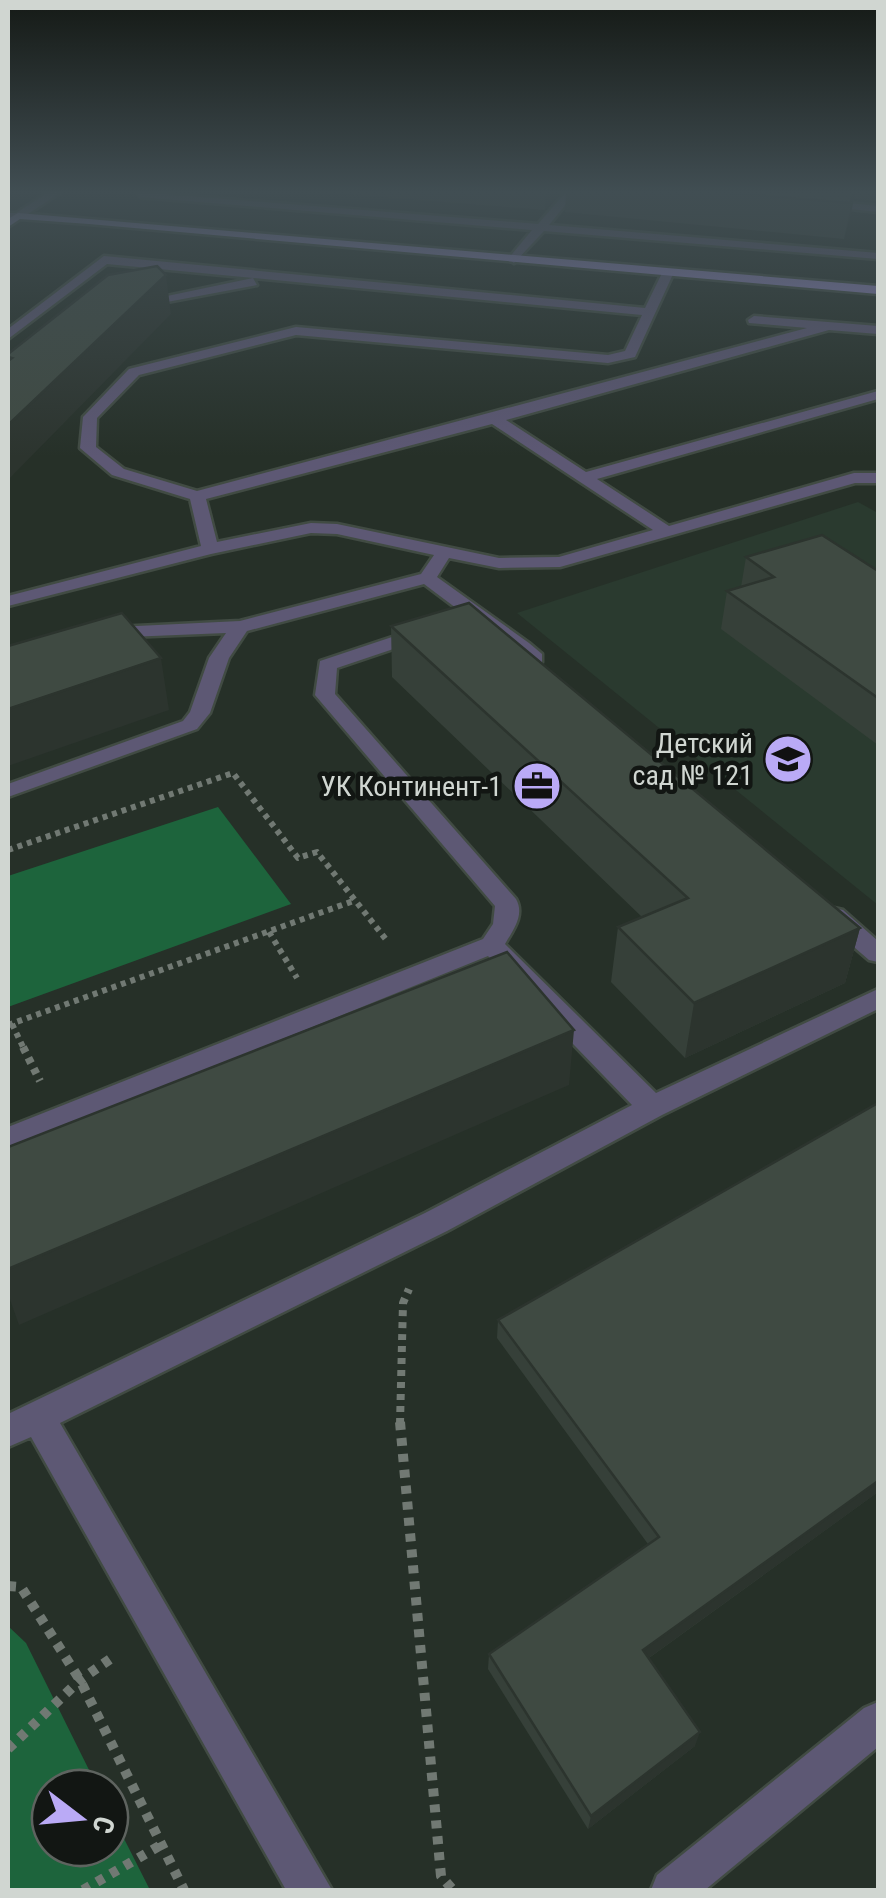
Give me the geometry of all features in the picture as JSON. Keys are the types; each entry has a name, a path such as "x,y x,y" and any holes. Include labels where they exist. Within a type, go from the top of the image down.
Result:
{"main road":[{"path":"768,281 878,290"}],"street":[{"path":"13,330 77,281"},
{"path":"112,308 263,281"},
{"path":"320,281 646,312"},
{"path":"663,281 630,354 608,359 296,332 134,372 90,417 88,448 118,472 197,496 708,362 828,326"},
{"path":"13,330 56,319"},
{"path":"754,320 878,330"},
{"path":"584,478 878,395"},
{"path":"494,419 668,532"},
{"path":"8,601 210,549 310,528 337,529 500,563 560,562 854,478 878,478"},
{"path":"197,496 210,549"},
{"path":"81,636 96,632 240,627 426,578 443,554"},
{"path":"426,578 454,622"},
{"path":"8,1139 492,944 505,924 507,905 325,695 327,665 454,622 498,627 556,677"},
{"path":"8,791 190,725 200,712 219,658 240,627"},
{"path":"820,904 878,954"},
{"path":"492,944 652,1107"},
{"path":"310,1890 156,1628 22,1423 436,1222 652,1107 878,998"},
{"path":"672,1890 878,1722"}],"path":[{"path":"8,850 233,773 298,858 316,852 356,900 10,1025 58,1119"},
{"path":"269,932 318,1013"},
{"path":"436,1222 403,1303 399,1415 440,1876 453,1890"},
{"path":"8,1586 21,1588 80,1680 184,1890"},
{"path":"8,1749 80,1680 156,1628"},
{"path":"82,1890 161,1845"}],"shaded area":[{"name":"Детский сад № 121","path":"858,502 878,513 878,905 517,613"}],"green space":[{"path":"218,807 291,904 8,1007 8,876"},
{"path":"8,1626 26,1643 88,1768 30,1768 30,1868 130,1868 130,1850 150,1890 8,1890"}],"building":[{"path":"101,281 160,281 8,425 8,361 12,358 8,354"},
{"path":"822,535 878,571 878,698 727,591 774,577 746,557"},
{"path":"469,603 860,928 694,1003 618,927 688,898 391,626"},
{"path":"122,613 161,658 8,709 8,646"},
{"path":"507,952 574,1030 8,1269 8,1147"},
{"path":"878,1103 878,1481 643,1650 700,1732 591,1816 489,1654 659,1537 498,1320"}],"place":[{"name":"Детский сад № 121","path":"788,759"},
{"name":"УК Континент-1","path":"537,786"}]}
